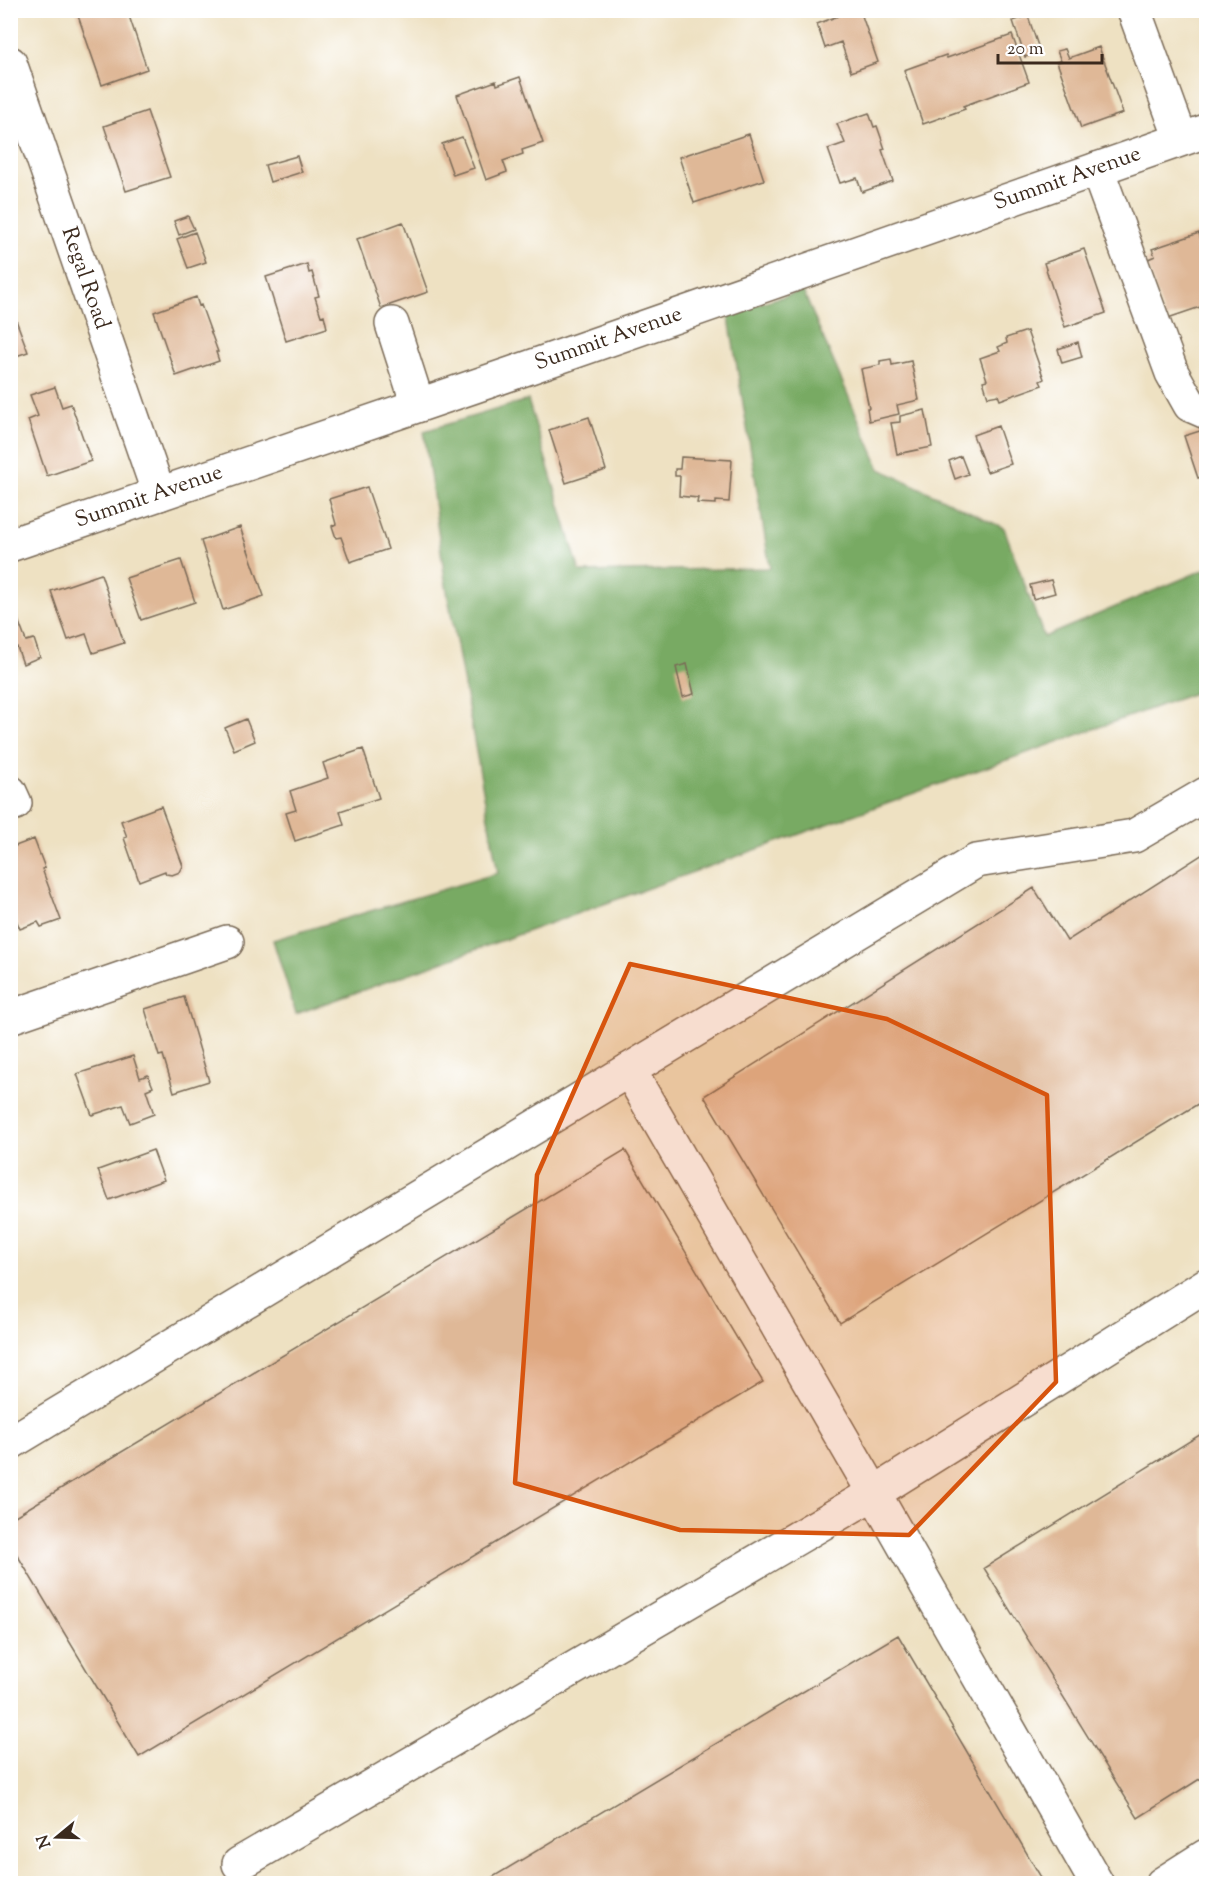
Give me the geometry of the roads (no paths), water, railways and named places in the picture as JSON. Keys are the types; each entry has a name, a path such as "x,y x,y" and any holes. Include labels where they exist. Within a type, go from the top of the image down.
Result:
{"street":[{"path":"1134,10 1194,135"},
{"name":"Regal Road","path":"10,63 159,494"},
{"name":"Summit Avenue","path":"10,545 1194,135"},
{"path":"1097,169 1172,373 1190,405 1206,412"},
{"path":"392,324 418,405"},
{"path":"10,1443 976,861 1134,836 1206,794"},
{"path":"10,1017 227,942"},
{"path":"629,1070 1097,1884"},
{"path":"239,1864 874,1493 1206,1285"},
{"path":"1162,1884 1206,1856"}]}
